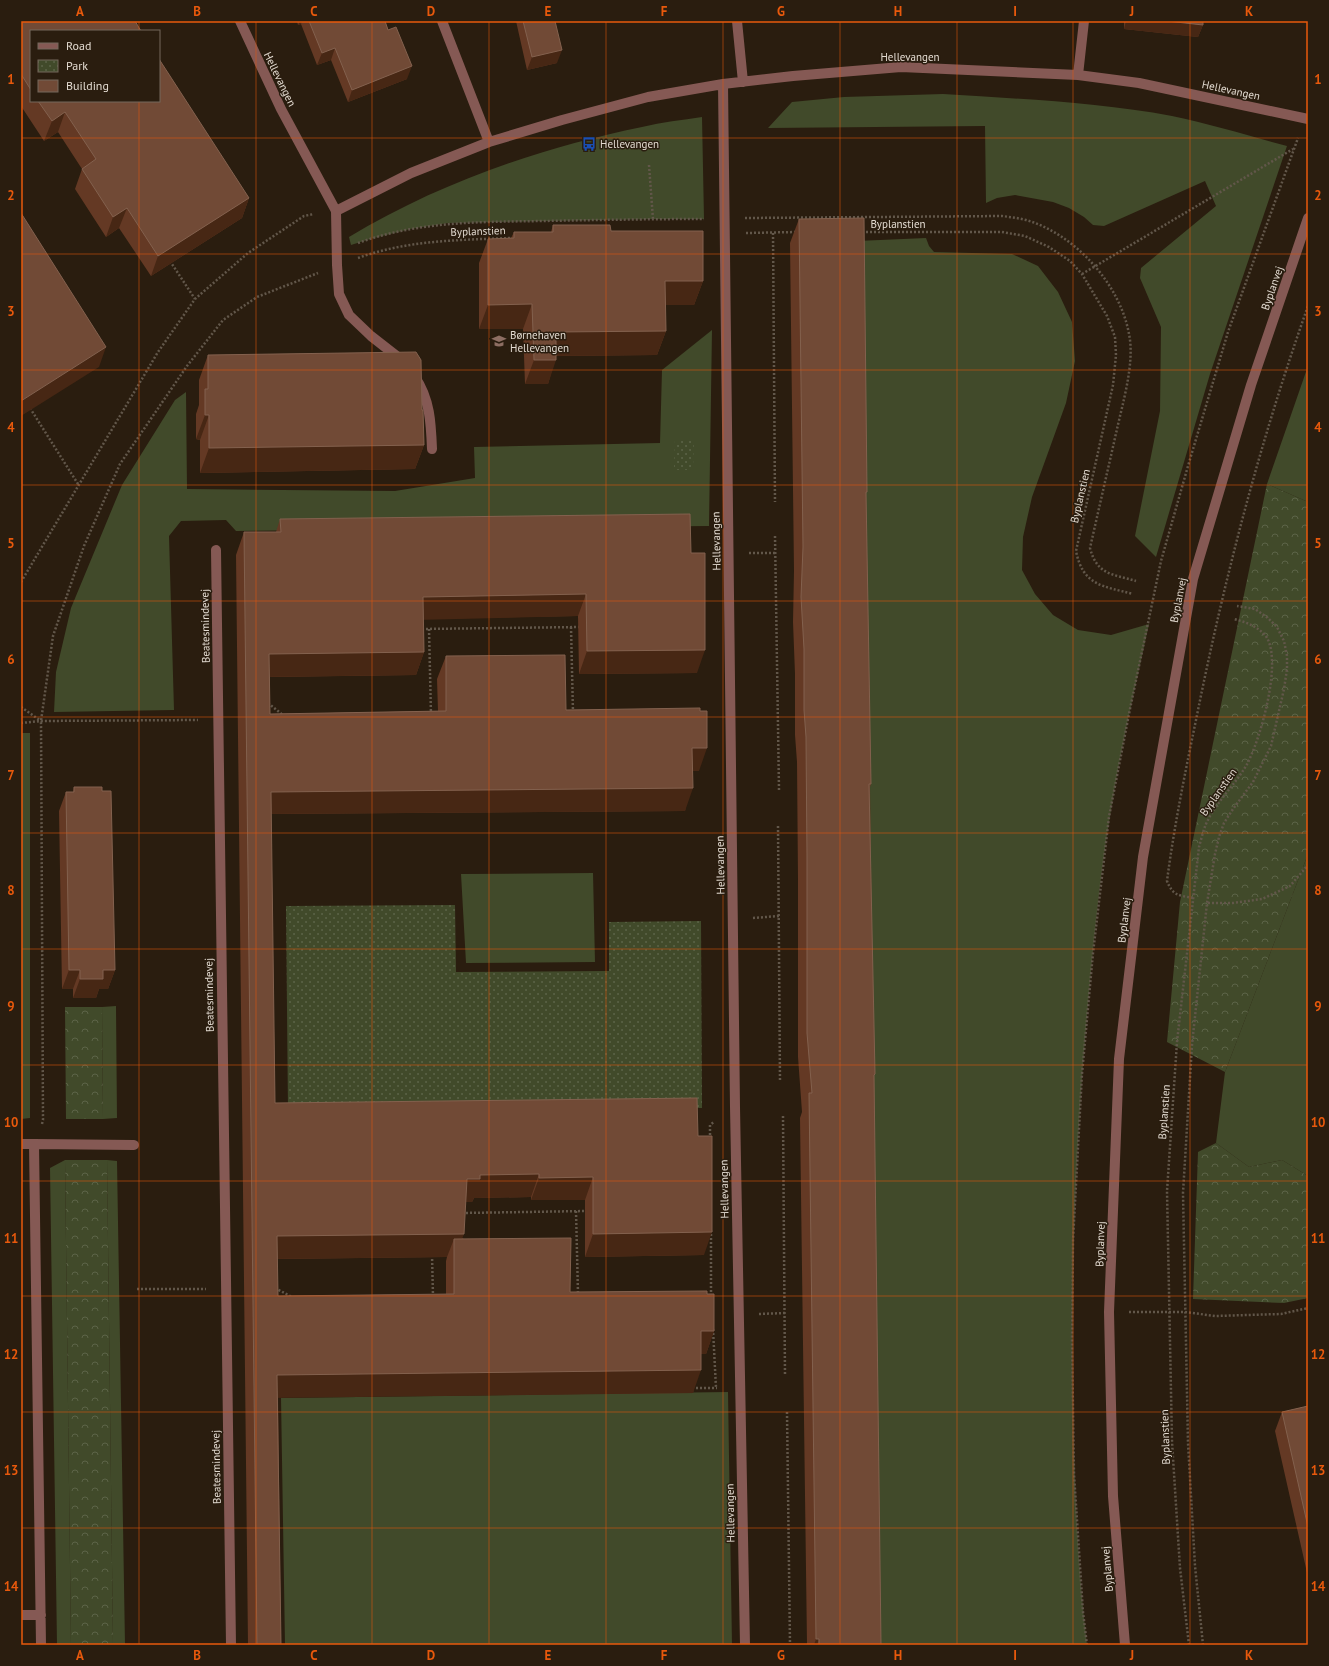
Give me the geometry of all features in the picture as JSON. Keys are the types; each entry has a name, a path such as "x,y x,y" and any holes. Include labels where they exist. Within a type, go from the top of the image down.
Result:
{"street":[{"name":"Hellevangen","path":"240,21 280,109 336,211 411,173 489,142 562,120 648,97 723,84 901,67 1078,75 1139,84 1308,119"},
{"path":"442,21 489,142"},
{"path":"737,21 743,82"},
{"path":"1078,75 1084,21"},
{"name":"Hellevangen","path":"723,84 735,1107 745,1645"},
{"path":"336,211 336,250 339,294 350,315 370,336 406,363 421,386 430,414 432,449"},
{"name":"Byplanvej","path":"1125,1645 1113,1496 1109,1312 1119,1059 1143,857 1193,579 1251,386 1308,218"},
{"name":"Beatesmindevej","path":"216,550 231,1645"},
{"path":"21,1144 134,1144"},
{"path":"34,1144 41,1645"},
{"path":"21,1615 41,1615"}],"path":[{"path":"1082,274 1294,148"},
{"path":"649,165 654,219"},
{"path":"21,582 158,352 194,299 248,253 304,216 336,211"},
{"path":"336,250 370,238 410,229 448,223 725,218 1002,216 1026,220 1053,232 1077,247 1096,266 1122,310 1130,334 1127,382 1090,548 1094,560 1099,568 1108,573 1136,581"},
{"path":"725,233 804,232"},
{"name":"Byplanstien","path":"860,232 1002,232 1025,236 1049,247 1070,261 1082,274 1108,316 1115,337 1116,355 1113,385 1076,550 1079,565 1090,579 1102,586 1134,594"},
{"path":"773,233 775,502"},
{"name":"Byplanstien","path":"34,1144 44,1120 41,721 53,636 84,546 120,464 187,366 223,320 257,297 362,256 410,244 448,240 515,238"},
{"path":"169,260 194,299"},
{"path":"1193,898 1177,895 1171,891 1167,881 1204,678 1255,474 1308,306"},
{"path":"29,407 78,484"},
{"path":"776,536 779,790"},
{"path":"728,554 776,553"},
{"path":"1203,1645 1195,1566 1188,1444 1185,1312 1183,1192 1192,1045 1207,903 1219,837 1224,823 1253,782 1270,746 1284,689 1287,669 1287,656 1284,641 1277,627 1268,618 1255,609 1238,606"},
{"name":"Byplanstien","path":"1189,1645 1180,1568 1172,1442 1167,1190 1177,1042 1199,847 1206,824 1216,806 1246,766 1266,712 1270,688 1270,648 1265,634 1252,625 1234,618"},
{"path":"571,627 573,718"},
{"path":"421,629 587,627"},
{"path":"429,629 431,719"},
{"path":"267,710 267,702 288,719"},
{"path":"21,707 41,721"},
{"path":"21,723 41,721 218,720"},
{"path":"778,826 780,1082"},
{"path":"1207,903 1233,903 1262,899 1290,886 1308,865"},
{"path":"710,1140 710,1125 735,1107"},
{"path":"783,1116 785,1376"},
{"path":"576,1211 578,1299"},
{"path":"455,1213 592,1211"},
{"path":"711,1225 712,1304"},
{"path":"432,1248 433,1300"},
{"path":"267,1288 274,1287 294,1298"},
{"path":"274,1287 274,1295"},
{"path":"137,1289 226,1288"},
{"path":"704,1297 712,1297"},
{"path":"1109,1312 1185,1312 1215,1316 1281,1314 1308,1308"},
{"path":"713,1327 716,1388"},
{"path":"787,1412 790,1645"}],"green space":[{"path":"943,94 1058,102 1144,111 1201,123 1287,146 1210,374 1156,557 1135,536 1160,411 1161,327 1140,278 1141,268 1216,206 1205,181 1104,226 1093,225 1084,217 1069,208 1053,202 1015,195 997,198 986,203 985,126 768,128 792,102 844,97"},
{"path":"702,117 704,219 448,223 410,229 351,245 349,237 383,218 454,184 491,170 566,145 657,124"},
{"path":"926,238 929,246 934,252 1012,254 1038,266 1058,292 1072,322 1075,361 1066,403 1032,497 1023,537 1022,570 1035,594 1053,615 1078,630 1111,635 1149,624 1123,744 1106,841 1094,941 1080,1110 1075,1204 1073,1393 1077,1519 1087,1645 871,1645 857,241"},
{"path":"712,330 709,526 236,531 226,520 181,521 169,536 174,710 54,712 56,672 71,608 122,485 175,400 186,392 187,489 395,491 475,478 474,447 660,443 662,370"},
{"path":"1308,366 1308,502 1267,484"},
{"path":"675,439 694,439 693,470 674,470"},
{"path":"1267,484 1308,502 1308,854 1225,1072 1167,1042 1180,902"},
{"path":"21,733 30,733 30,1118 21,1119"},
{"path":"1308,854 1308,1176 1282,1160 1249,1167 1216,1143 1225,1072"},
{"path":"593,873 595,962 466,963 461,874"},
{"path":"455,905 456,972 609,971 609,922 701,921 702,1108 288,1110 286,906"},
{"path":"116,1006 117,1118 103,1119 102,1007"},
{"path":"65,1007 102,1007 103,1119 66,1119"},
{"path":"1216,1143 1249,1167 1282,1160 1308,1176 1308,1298 1284,1303 1193,1299 1198,1152"},
{"path":"65,1160 71,1645 57,1645 50,1168"},
{"path":"65,1160 107,1160 113,1645 71,1645"},
{"path":"107,1160 117,1161 125,1645 113,1645"},
{"path":"728,1392 732,1645 285,1645 281,1398"}],"building":[{"path":"21,21 135,21 140,30 30,30 30,88 21,74"},
{"path":"309,21 385,21 388,30 396,27 412,66 352,90 335,48 322,53"},
{"path":"523,21 555,21 562,50 532,57"},
{"path":"1167,21 1203,21 1203,25"},
{"path":"160,61 249,198 158,256 127,208 113,217 82,169 96,159 65,112 52,121 39,102 160,102"},
{"path":"21,213 106,347 21,401"},
{"path":"864,218 866,492 871,784 869,784 875,1074 881,1645 819,1645 819,1639 816,1639 809,1093 812,1093 807,1033 806,737 801,597 803,547 799,219"},
{"path":"553,225 610,225 611,231 703,231 703,281 665,281 666,331 556,332 556,360 534,360 532,304 488,305 488,239 514,238 514,232 553,232"},
{"path":"416,352 421,360 424,445 209,448 209,415 205,415 205,389 208,389 208,355"},
{"path":"690,514 691,553 705,553 705,650 587,651 586,594 423,597 424,652 269,654 270,714 446,711 446,656 565,655 566,710 700,708 700,711 707,711 707,748 692,748 693,788 271,792 275,1103 697,1098 698,1136 712,1136 712,1232 593,1234 593,1177 539,1178 539,1174 480,1175 480,1179 467,1179 464,1234 277,1236 278,1296 454,1294 454,1239 571,1238 570,1292 707,1291 707,1294 714,1294 714,1331 701,1331 701,1370 277,1375 281,1645 257,1645 244,532 281,532 280,519"},
{"path":"74,787 102,787 102,791 111,791 115,970 103,970 103,979 80,979 80,970 69,970 66,792 74,792"},
{"path":"1308,1406 1308,1527 1282,1412"}],"place":[{"name":"Hellevangen","path":"589,144"},
{"name":"Børnehaven Hellevangen","path":"499,341"}]}
